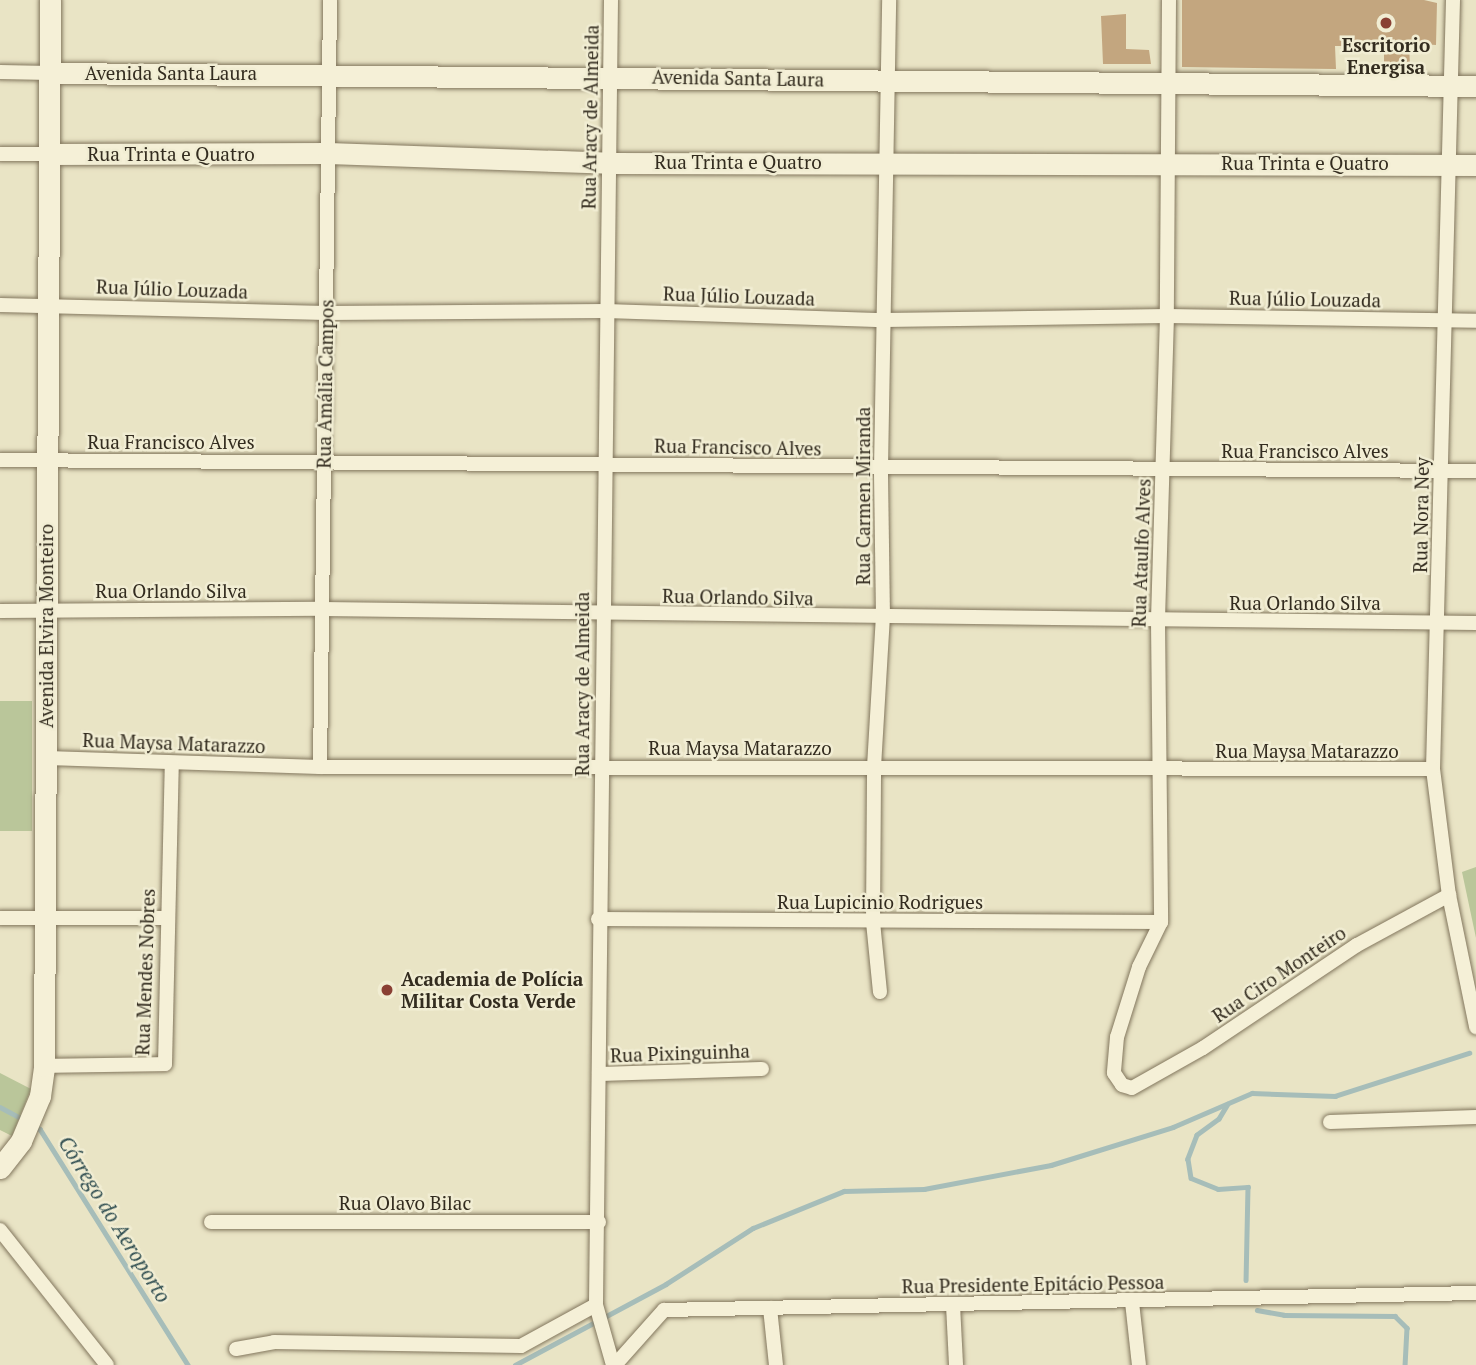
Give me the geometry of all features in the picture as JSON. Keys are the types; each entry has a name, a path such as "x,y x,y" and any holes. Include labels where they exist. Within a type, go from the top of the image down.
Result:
{"street":[{"path":"48,154 50,0"},
{"name":"Rua Amália Campos","path":"320,767 330,0"},
{"name":"Rua Aracy de Almeida","path":"611,0 601,615 597,1311 614,1365"},
{"name":"Rua Carmen Miranda","path":"880,992 873,922 874,767 883,617 881,468 889,0"},
{"name":"Rua Ataulfo Alves","path":"1132,1088 1122,1085 1114,1073 1117,1037 1139,967 1161,922 1158,622 1167,316 1168,0"},
{"name":"Rua Nora Ney","path":"1453,0 1433,769 1449,895 1476,1027"},
{"name":"Avenida Santa Laura","path":"0,72 1476,86"},
{"name":"Rua Trinta e Quatro","path":"0,154 328,153 610,163 887,161 1476,165"},
{"name":"Avenida Elvira Monteiro","path":"0,1168 22,1141 40,1096 44,1066 42,916 47,758 44,461 48,154"},
{"name":"Rua Júlio Louzada","path":"0,305 326,313 606,311 884,320 1167,316 1476,321"},
{"name":"Rua Francisco Alves","path":"0,460 1476,471"},
{"name":"Rua Orlando Silva","path":"0,611 322,609 1158,622 1476,623"},
{"name":"Rua Maysa Matarazzo","path":"47,758 320,767 874,767 1159,771 1433,769"},
{"name":"Rua Mendes Nobres","path":"44,1066 165,1064 166,918 172,764"},
{"name":"Rua Ciro Monteiro","path":"1132,1088 1203,1048 1357,945 1449,895"},
{"path":"0,918 166,918"},
{"name":"Rua Lupicinio Rodrigues","path":"598,919 1161,922"},
{"name":"Rua Pixinguinha","path":"599,1074 762,1069"},
{"path":"1330,1122 1476,1117"},
{"name":"Rua Olavo Bilac","path":"211,1222 599,1222"},
{"path":"0,1230 107,1365"},
{"name":"Rua Presidente Epitácio Pessoa","path":"614,1365 664,1310 1476,1293"},
{"path":"1132,1302 1139,1365"},
{"path":"953,1305 956,1365"},
{"path":"770,1308 776,1365"},
{"path":"236,1349 274,1342 521,1346 597,1311"}],"green space":[{"path":"0,701 32,701 32,831 0,831"},
{"path":"1476,867 1476,938 1462,872"},
{"path":"0,1073 31,1089 12,1136 0,1130"}],"building":[{"path":"1182,0 1424,0 1437,3 1436,45 1409,43 1410,67 1384,67 1384,46 1335,46 1336,69 1182,67"},
{"path":"1126,14 1126,49 1149,50 1151,64 1103,64 1101,16"}],"waterway":[{"path":"515,1365 666,1284 753,1228 844,1191 924,1189 1051,1165 1173,1127 1252,1093 1335,1096 1469,1053"},
{"path":"1228,1104 1219,1119 1197,1135 1188,1159 1191,1178 1218,1189 1248,1187 1246,1280"},
{"name":"Córrego do Aeroporto","path":"0,1107 23,1119"},
{"name":"Córrego do Aeroporto","path":"33,1125 40,1129 188,1365"},
{"path":"1257,1310 1284,1315 1395,1316 1407,1328 1405,1365"}],"place":[{"name":"Escritorio Energisa","path":"1386,23"},
{"name":"Academia de Polícia Militar Costa Verde","path":"387,990"}]}
